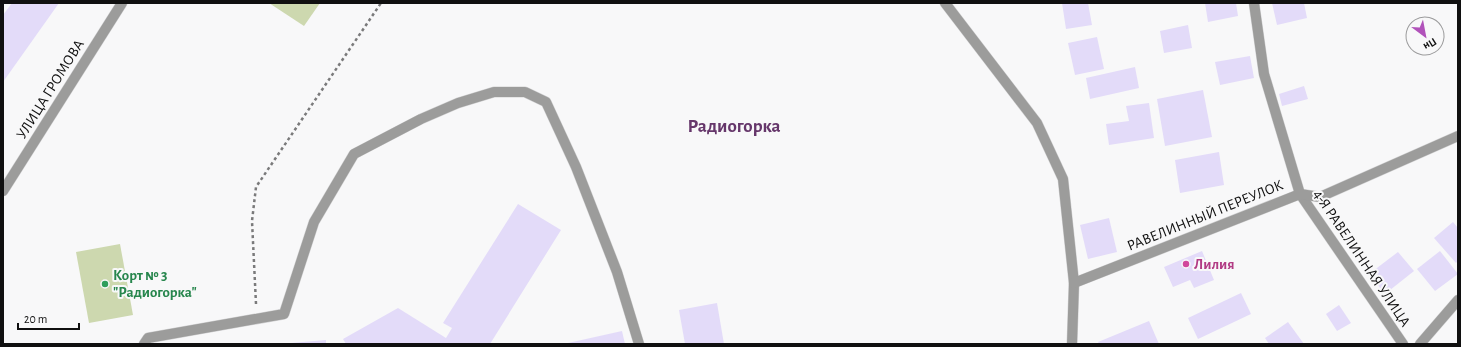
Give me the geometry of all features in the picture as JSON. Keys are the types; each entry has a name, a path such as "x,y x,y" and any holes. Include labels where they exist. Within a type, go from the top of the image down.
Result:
{"street":[{"name":"УЛИЦА ГРОМОВА","path":"3,191 122,3"},
{"path":"945,3 1037,122 1063,179 1074,283 1072,344"},
{"name":"4-Я РАВЕЛИННАЯ УЛИЦА","path":"1254,3 1264,74 1300,194 1403,344"},
{"path":"144,344 148,338 284,314 314,222 354,154 421,119 458,103 494,92 525,92 546,102 576,166 617,272 639,344"},
{"name":"РАВЕЛИННЫЙ ПЕРЕУЛОК","path":"1074,283 1300,194 1320,197 1458,136"},
{"path":"1420,344 1458,300"}],"path":[{"path":"256,318 252,221 256,187 381,3"}],"green space":[{"path":"269,3 320,3 304,26"},
{"name":"Корт № 3 \"Радиогорка\"","path":"120,244 133,315 89,323 76,252"}],"building":[{"path":"12,3 59,3 3,82 3,15"},
{"path":"1062,3 1088,3 1092,25 1066,29"},
{"path":"1205,3 1236,3 1238,16 1208,22"},
{"path":"1272,3 1304,3 1307,18 1277,25"},
{"path":"1188,25 1192,48 1164,53 1160,31"},
{"path":"1097,37 1104,69 1075,75 1068,43"},
{"path":"1250,56 1254,78 1220,85 1215,62"},
{"path":"1135,67 1139,88 1090,99 1086,78"},
{"path":"1304,86 1308,99 1282,106 1279,94"},
{"path":"1203,90 1212,137 1165,146 1157,99"},
{"path":"1149,103 1154,138 1109,145 1106,124 1129,121 1126,106"},
{"path":"1219,152 1224,185 1180,193 1175,160"},
{"path":"518,204 561,230 490,344 346,344 343,339 398,308 446,338 452,328 443,323"},
{"path":"1109,218 1117,252 1088,259 1080,225"},
{"path":"1453,222 1458,228 1458,261 1456,263 1434,238"},
{"path":"1202,251 1214,280 1194,288 1190,280 1173,287 1164,267"},
{"path":"1440,251 1458,274 1435,291 1417,269"},
{"path":"1398,252 1414,271 1385,294 1369,274"},
{"path":"1241,293 1251,314 1198,339 1188,318"},
{"path":"717,303 724,344 685,344 679,310"},
{"path":"1339,305 1351,323 1337,331 1326,314"},
{"path":"1149,321 1159,344 1099,344 1098,342"},
{"path":"1288,322 1304,344 1269,344 1265,338"},
{"path":"622,331 625,344 568,344 568,343"},
{"path":"326,340 326,344 291,344 291,343"}],"place":[{"name":"Лилия","path":"1186,264"},
{"name":"Корт № 3 \"Радиогорка\"","path":"105,284"}],"district":[{"name":"Радиогорка","path":"734,125"}]}
